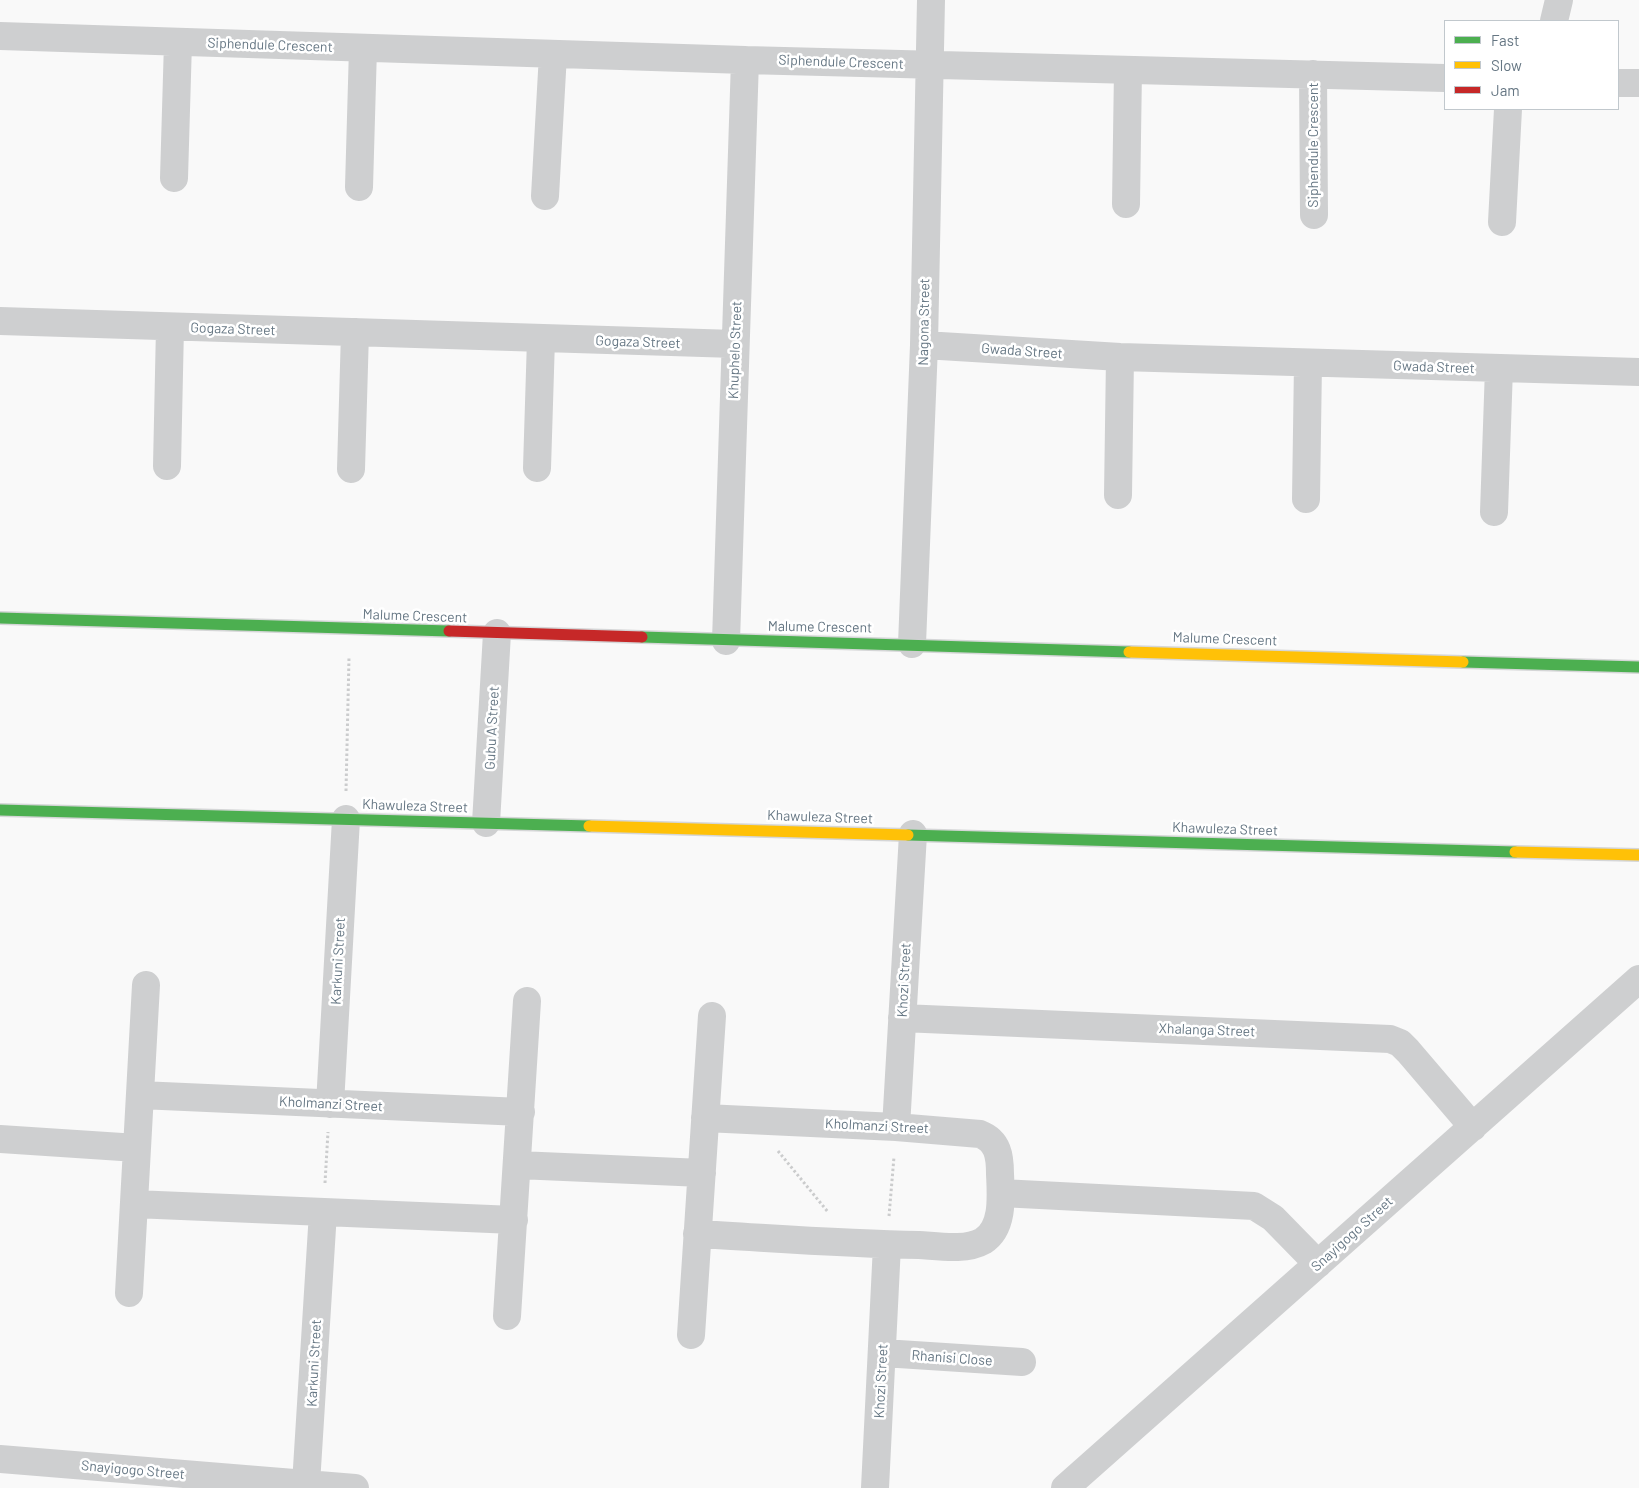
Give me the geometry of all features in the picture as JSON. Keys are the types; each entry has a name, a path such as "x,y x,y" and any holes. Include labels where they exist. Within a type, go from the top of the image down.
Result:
{"street":[{"name":"Nagona Street","path":"912,644 924,345 928,65 931,0"},
{"path":"1554,20 1558,0"},
{"name":"Siphendule Crescent","path":"0,36 745,60 1444,78"},
{"path":"174,178 178,42"},
{"path":"359,187 363,48"},
{"path":"545,196 553,54"},
{"name":"Khuphelo Street","path":"726,641 745,60"},
{"path":"1126,204 1128,70"},
{"name":"Siphendule Crescent","path":"1313,74 1314,215"},
{"path":"1619,83 1639,83"},
{"path":"1502,222 1508,110"},
{"name":"Gogaza Street","path":"0,321 735,344"},
{"name":"Gogaza Street","path":"167,466 170,327"},
{"path":"352,469 355,332"},
{"path":"537,468 541,339"},
{"name":"Gwada Street","path":"924,345 1120,357 1639,372"},
{"path":"1118,496 1120,357"},
{"path":"1306,499 1308,363"},
{"path":"1494,512 1499,368"},
{"name":"Malume Crescent","path":"0,618 1639,667"},
{"name":"Gubu A Street","path":"486,823 496,634"},
{"name":"Khawuleza Street","path":"0,810 913,834 1639,856"},
{"name":"Karkuni Street","path":"330,1104 346,819"},
{"name":"Khozi Street","path":"896,1126 913,834"},
{"name":"Snayigogo Street","path":"1065,1488 1639,979"},
{"path":"129,1294 146,985"},
{"path":"507,1316 527,1001"},
{"path":"691,1335 712,1016"},
{"name":"Xhalanga Street","path":"902,1018 1390,1039 1400,1043 1408,1051 1473,1127"},
{"name":"Kholmanzi Street","path":"140,1095 521,1112"},
{"name":"Kholmanzi Street","path":"698,1234 887,1245 955,1246 982,1242 995,1227 999,1216 998,1150 988,1137 970,1132 896,1126 705,1118"},
{"path":"0,1139 137,1148"},
{"path":"518,1165 702,1173"},
{"path":"1000,1193 1254,1206 1273,1218 1318,1264"},
{"path":"134,1204 514,1220"},
{"name":"Karkuni Street","path":"306,1484 323,1212"},
{"name":"Khozi Street","path":"875,1488 887,1245"},
{"name":"Rhanisi Close","path":"883,1353 1022,1362"},
{"name":"Snayigogo Street","path":"0,1459 355,1488"}],"path":[{"path":"346,819 349,629"},
{"path":"323,1212 330,1104"},
{"path":"754,1120 830,1215"},
{"path":"887,1245 896,1126"}],"traffic: fast":[{"path":"0,618 449,631"},
{"path":"642,637 1129,652"},
{"path":"1463,662 1639,667"},
{"path":"0,810 589,826"},
{"path":"908,835 1515,852"}],"traffic: slow":[{"path":"1129,652 1463,662"},
{"path":"589,826 908,835"},
{"path":"1515,852 1639,855"}],"traffic: jam":[{"path":"449,631 642,637"}]}
